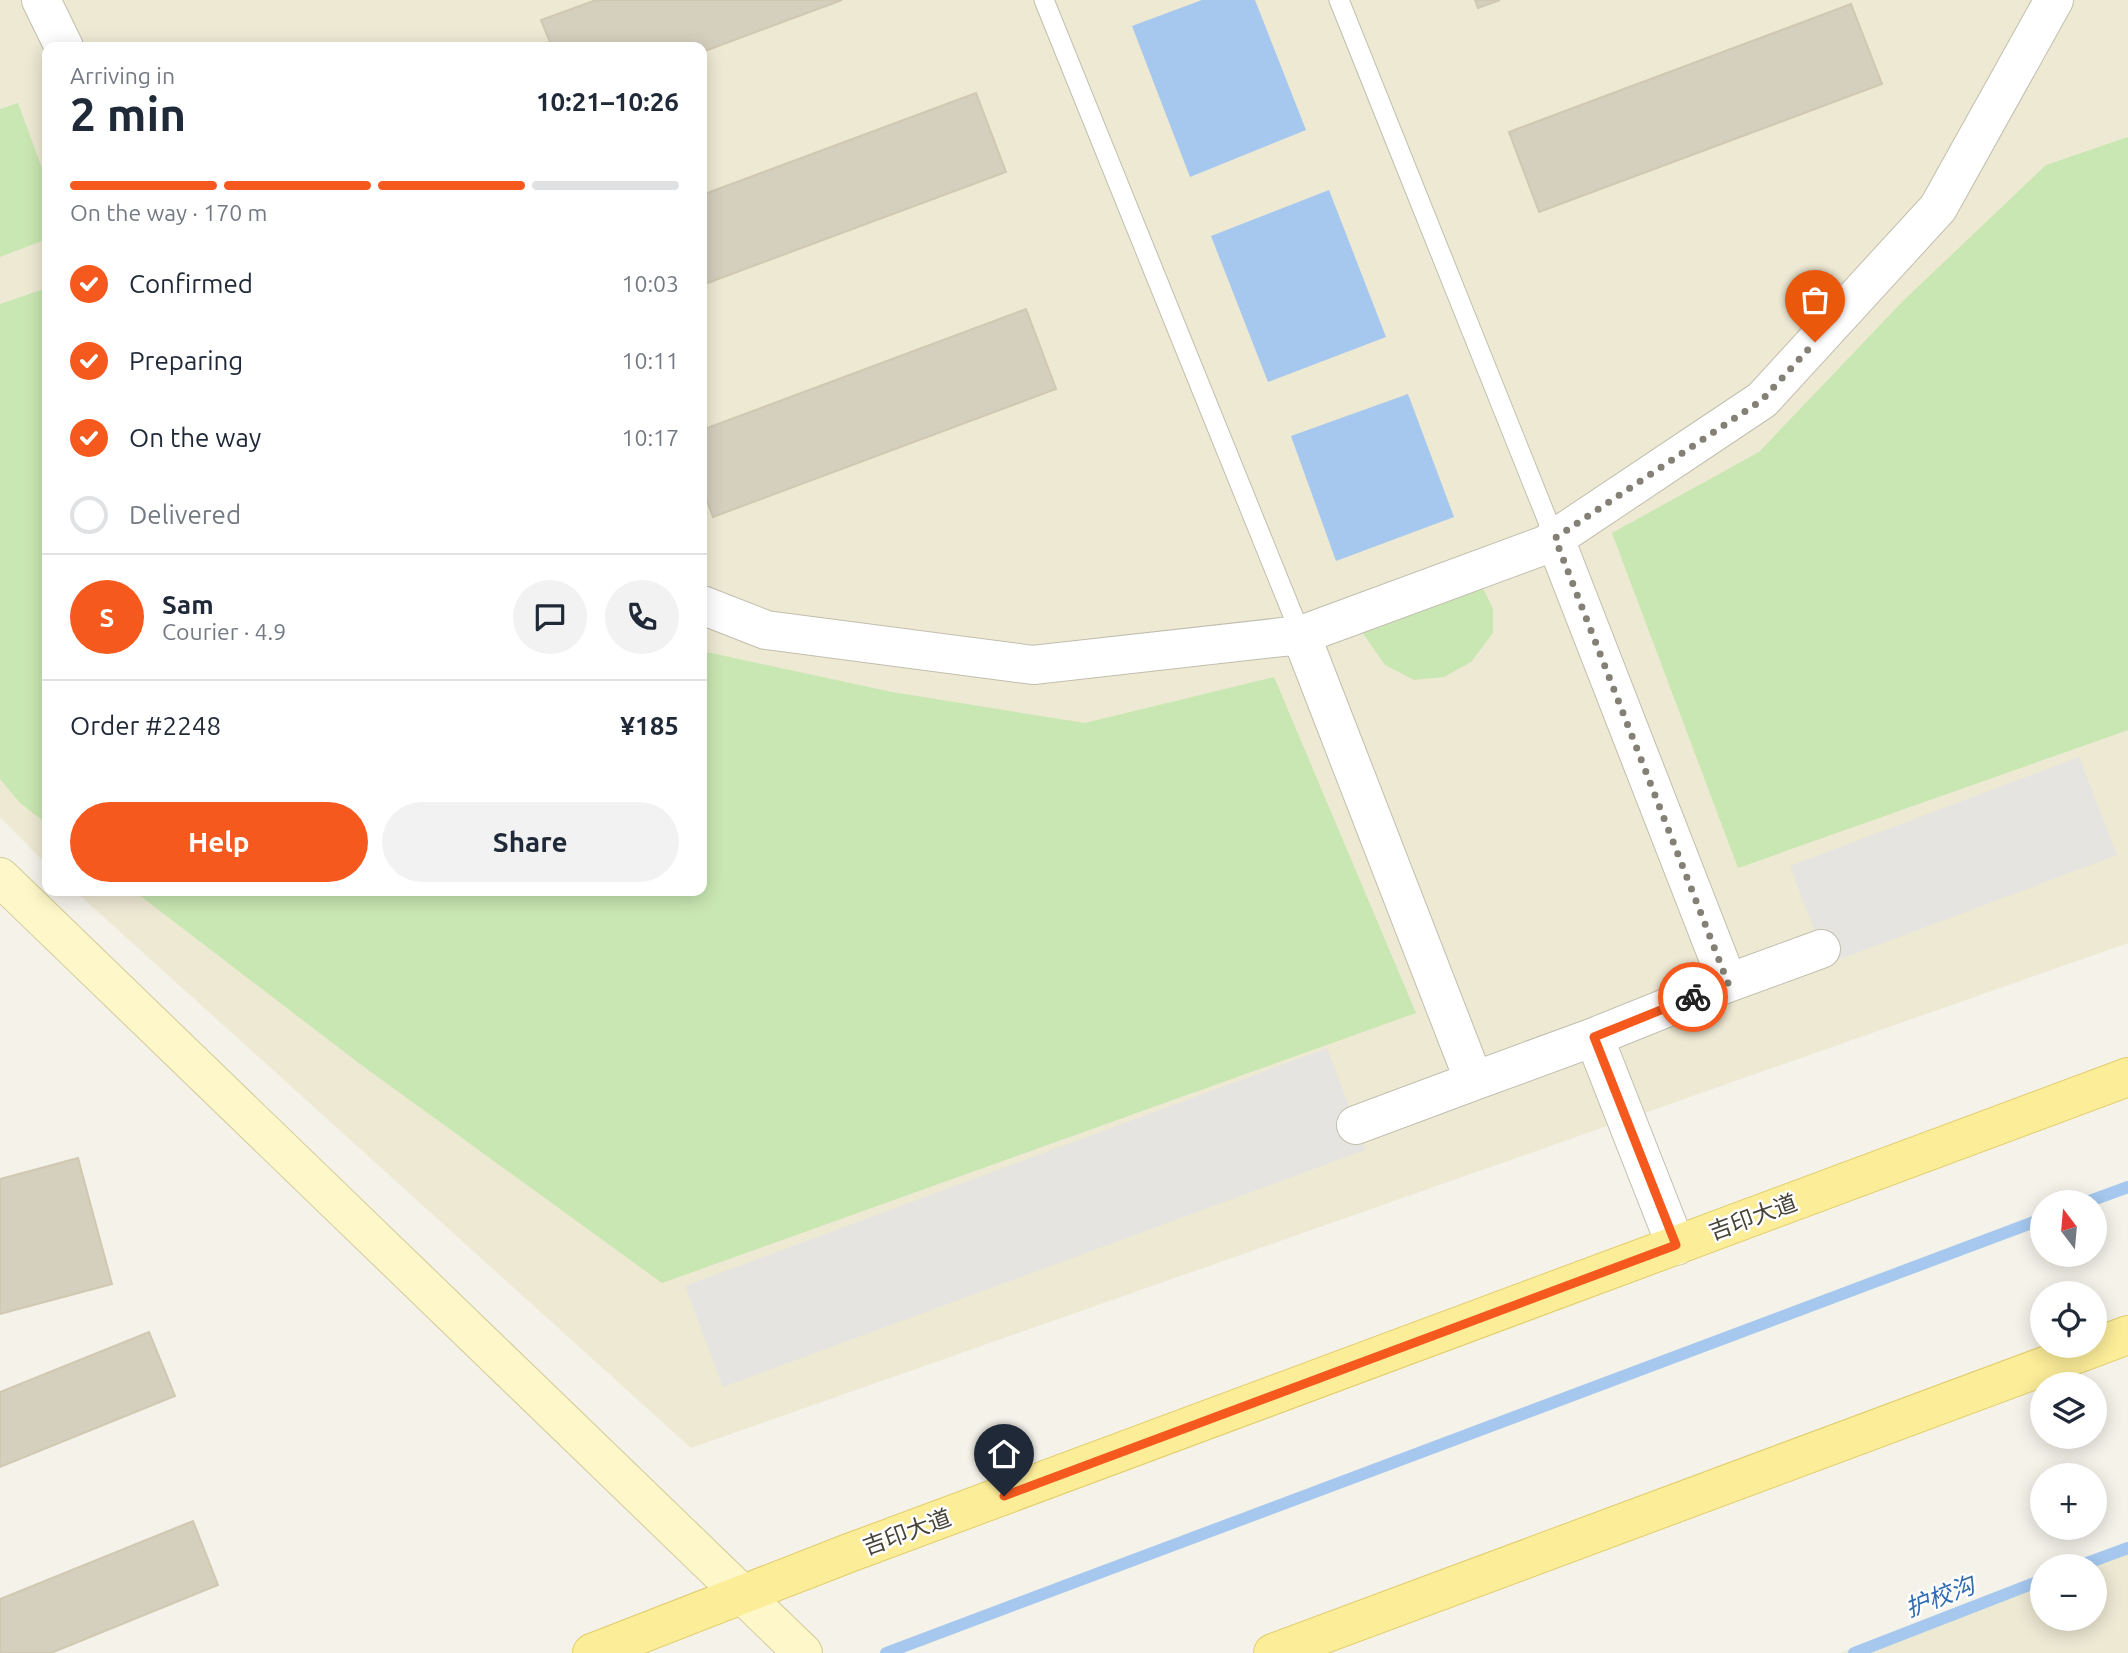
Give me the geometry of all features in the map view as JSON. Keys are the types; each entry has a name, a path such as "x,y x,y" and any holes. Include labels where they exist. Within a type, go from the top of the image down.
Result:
{"main road":[{"name":"吉印大道","path":"592,1653 2128,1077"},
{"path":"1273,1653 2128,1335"}],"street":[{"path":"41,0 62,42"},
{"path":"707,606 766,630 1033,665 1301,635 1545,545 1762,400 1938,208 2054,0"},
{"path":"1555,538 1728,983"},
{"path":"1301,635 1474,1082"},
{"path":"0,877 803,1653"},
{"path":"1356,1125 1821,949"},
{"path":"1594,1037 1676,1245"}],"lane":[{"path":"1044,0 1301,635"},
{"path":"1339,0 1555,538"}],"shaded area":[{"path":"0,0 2128,0 2128,943 691,1448 81,896 707,896 707,42 42,42 42,860 0,817"},
{"path":"2079,757 2117,855 1827,964 1790,866"},
{"path":"1327,1048 1365,1150 723,1387 685,1286"},
{"path":"2128,1543 2128,1653 1840,1653 2030,1581 2030,1631 2107,1631 2107,1554 2099,1554"}],"green space":[{"path":"18,103 42,168 42,241 0,257 0,109"},
{"path":"2128,137 2128,730 1738,868 1612,533 1759,452 1903,301 2046,165"},
{"path":"42,290 42,820 20,803 0,779 0,304"},
{"path":"1482,586 1493,609 1493,633 1471,662 1444,677 1414,680 1385,665 1362,632"},
{"path":"707,652 892,692 1085,723 1274,677 1416,1013 662,1283 360,1064 141,896 707,896"}],"water":[{"path":"1202,0 1255,0 1306,130 1190,177 1132,26"},
{"path":"1329,190 1386,337 1268,382 1211,236"},
{"path":"1408,394 1454,517 1336,561 1291,436"}],"building":[{"path":"596,0 842,0 707,50 707,42 550,42 541,20"},
{"path":"1475,0 1500,0 1478,8"},
{"path":"1851,4 1882,84 1539,212 1509,132"},
{"path":"976,93 1006,172 707,283 707,193"},
{"path":"1026,309 1056,389 713,517 707,501 707,428"},
{"path":"78,1158 112,1284 0,1314 0,1179"},
{"path":"149,1332 175,1396 0,1467 0,1392"},
{"path":"193,1521 218,1585 51,1653 0,1653 0,1599"}],"waterway":[{"path":"2107,1195 2128,1187"},
{"path":"886,1653 2030,1224"},
{"name":"护校沟","path":"2107,1556 2128,1548"},
{"name":"护校沟","path":"1854,1653 2030,1585"}],"way so far":[{"path":"1693,997 1728,983 1555,538 1762,400 1815,342"}],"route":[{"path":"1004,1496 1676,1245 1594,1037 1693,997"}]}
